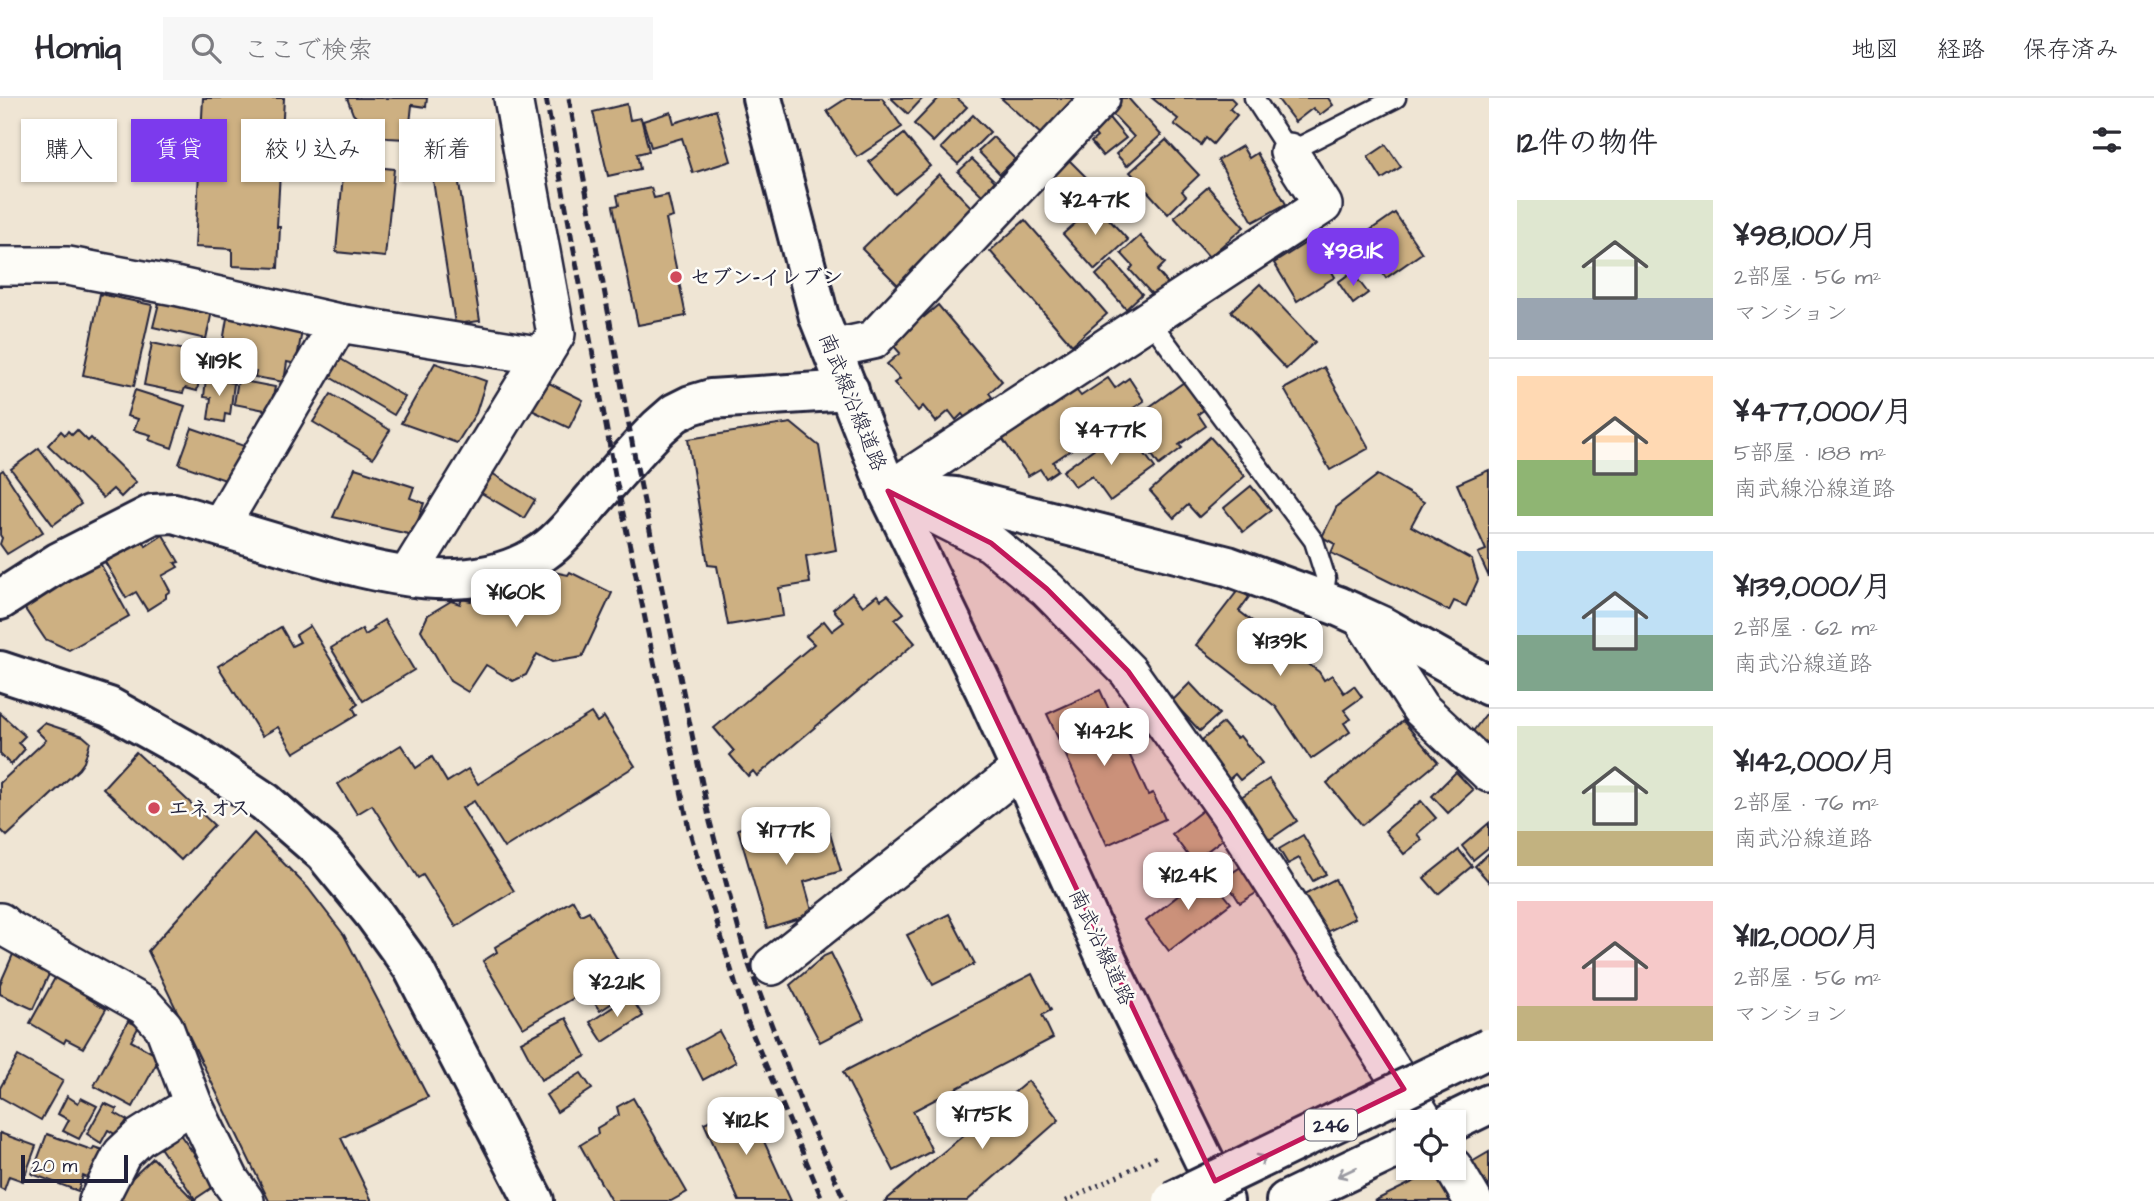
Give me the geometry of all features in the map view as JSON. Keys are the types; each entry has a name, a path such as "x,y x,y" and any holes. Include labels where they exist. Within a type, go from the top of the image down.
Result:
{"main road":[{"name":"南武線沿線道路","path":"762,98 819,317 831,349 888,491 985,690"},
{"path":"0,600 59,562 153,514 174,513 357,567 407,576 450,579 488,574 521,565 545,551 675,413 711,399 849,390"},
{"path":"888,491 968,500 1228,566 1322,599 1489,686"},
{"path":"0,671 109,707 190,752 265,802 324,853 374,914 413,968 534,1201"},
{"name":"南武沿線道路","path":"985,690 1117,982 1224,1201"},
{"name":"246","path":"1174,1201 1489,1048"},
{"path":"1466,1115 1489,1104"},
{"name":"246","path":"1286,1201 1396,1148"}],"street":[{"path":"407,576 556,334 513,98"},
{"path":"831,349 873,340 1101,98"},
{"path":"1289,152 1323,205 888,491 991,543 1047,589 1128,671 1229,813 1417,1110"},
{"path":"0,266 68,266 175,286 339,323 543,356"},
{"path":"220,526 339,323"},
{"path":"1361,617 1420,708 1489,773"},
{"path":"772,966 1020,769"},
{"path":"3,930 145,1006 164,1027 193,1104 230,1180 245,1201"},
{"path":"98,1201 122,1154 139,1138 193,1104"},
{"path":"1460,1180 1472,1201"}],"lane":[{"path":"1254,98 1289,152 1396,98"},
{"path":"1148,318 1314,541 1326,579 1322,599"}],"path":[{"path":"1066,1201 1168,1151"}],"highlighted area":[{"path":"888,491 991,543 1047,589 1128,671 1229,813 1404,1089 1215,1181"}],"building":[{"path":"203,98 284,98 283,119 241,119 241,182 279,182 278,268 232,266 232,249 195,247 198,182 227,182 227,119 202,119"},
{"path":"347,98 427,98 426,107 412,105 410,119 399,119 399,139 385,137 385,119 358,119 353,114"},
{"path":"847,98 882,98 902,127 857,157 827,111"},
{"path":"891,98 923,98 908,114"},
{"path":"939,98 957,98 967,107 933,142 914,124"},
{"path":"1001,98 1079,98 1044,137"},
{"path":"1116,98 1128,98 1161,135 1127,166 1116,154 1134,137 1106,107"},
{"path":"1152,98 1231,98 1235,102 1230,109 1237,115 1213,144 1206,138 1201,145 1174,124 1178,119"},
{"path":"1277,98 1328,98 1333,105 1320,115 1313,108 1295,122"},
{"path":"627,104 630,120 641,118 649,151 637,154 640,169 608,176 593,112"},
{"path":"716,110 731,161 693,173 682,138 651,147 643,121 671,112 674,123"},
{"path":"1104,112 1126,138 1103,156 1091,142 1097,137 1088,126"},
{"path":"973,115 990,132 958,164 941,148"},
{"path":"904,134 930,166 895,194 869,162"},
{"path":"993,137 1015,159 1000,174 978,151"},
{"path":"1166,140 1199,175 1182,191 1186,196 1168,214 1130,172"},
{"path":"1386,145 1401,167 1382,179 1368,157"},
{"path":"1242,146 1249,158 1257,153 1286,204 1253,222 1218,160"},
{"path":"1065,156 1099,190 1073,216 1040,181"},
{"path":"972,159 995,181 982,195 958,172"},
{"path":"385,168 394,169 385,257 336,252 342,182 385,182"},
{"path":"939,174 979,215 902,289 862,249"},
{"path":"433,182 459,182 480,321 455,324"},
{"path":"1208,187 1244,227 1209,257 1174,217"},
{"path":"651,188 654,198 668,195 673,217 666,219 686,316 638,325 613,206 619,205 617,195"},
{"path":"1096,205 1128,240 1095,270 1063,234"},
{"path":"1395,213 1422,253 1386,278 1359,238"},
{"path":"1025,220 1107,314 1072,345 990,251"},
{"path":"1140,236 1165,263 1157,271 1172,288 1158,301 1130,270 1133,266 1121,253"},
{"path":"1312,239 1335,277 1297,301 1274,263"},
{"path":"1112,260 1142,294 1126,309 1096,275"},
{"path":"1352,272 1368,293 1353,304 1338,282"},
{"path":"1260,284 1315,342 1286,369 1231,311"},
{"path":"100,294 152,305 134,386 83,375"},
{"path":"160,299 212,311 206,339 153,327"},
{"path":"938,305 1002,381 989,393 992,397 966,419 962,414 956,420 949,411 936,422 923,406 918,411 894,383 900,379 887,364 900,353 892,344 920,311 924,317"},
{"path":"227,318 302,331 296,364 287,362 284,382 255,377 256,372 219,366"},
{"path":"152,343 204,354 197,391 185,388 183,393 144,385"},
{"path":"339,358 405,397 394,415 328,376"},
{"path":"435,363 486,381 476,413 457,443 401,423"},
{"path":"1324,367 1369,448 1330,470 1284,389"},
{"path":"537,377 583,400 569,428 523,406"},
{"path":"206,378 234,383 230,415 225,414 224,422 208,419 211,398 204,397"},
{"path":"1108,378 1115,388 1129,378 1144,401 1053,462 1058,470 1046,478 1040,469 1028,476 1000,435 1073,386 1081,396"},
{"path":"238,380 275,387 270,411 234,404"},
{"path":"1187,380 1207,408 1198,414 1206,426 1179,445 1182,448 1159,465 1148,449 1158,442 1138,415"},
{"path":"135,390 185,406 172,448 149,440 151,435 134,430 138,419 127,416"},
{"path":"331,394 390,430 373,458 313,422"},
{"path":"791,423 819,446 836,550 806,556 810,583 779,588 783,616 728,625 717,566 708,565 688,439"},
{"path":"192,428 244,446 231,482 179,464"},
{"path":"77,430 88,441 91,438 136,482 121,497 113,489 103,498 48,445 61,431 65,435 68,431 72,435"},
{"path":"1113,435 1124,451 1136,442 1155,468 1110,501 1092,476 1075,487 1063,471"},
{"path":"1210,437 1245,476 1199,517 1188,505 1174,518 1150,491"},
{"path":"39,448 81,504 53,525 11,469"},
{"path":"355,468 414,487 410,498 424,503 413,535 333,517"},
{"path":"3,470 43,532 7,554 0,544 0,472"},
{"path":"1489,470 1489,577 1478,553 1486,550 1457,484"},
{"path":"490,472 535,500 524,518 478,491"},
{"path":"1378,475 1424,502 1411,526 1472,560 1478,580 1466,606 1454,601 1449,611 1331,553 1335,544 1322,537 1337,506"},
{"path":"1251,486 1271,510 1243,532 1224,508"},
{"path":"163,535 179,562 175,563 178,567 162,576 170,591 166,598 147,610 136,592 126,598 105,562 143,540 146,546"},
{"path":"100,563 129,616 69,650 45,639 23,606"},
{"path":"554,572 568,575 570,572 612,593 582,657 552,662 537,654 526,675 513,681 486,665 468,692 450,681 421,630 428,615 451,601 460,604 462,599 471,601 472,598 491,604 494,598 516,592 527,593 529,584 550,588"},
{"path":"1239,589 1249,597 1239,611 1319,672 1324,680 1332,675 1344,693 1354,686 1362,697 1344,710 1351,719 1344,723 1350,732 1311,759 1276,707 1196,645"},
{"path":"852,593 863,606 877,595 881,600 888,595 904,613 895,620 915,643 757,776 753,771 748,776 730,755 734,751 714,728 814,644 806,636 824,621 832,631 844,622 833,609"},
{"path":"384,620 414,670 363,701 331,648 362,629 365,635"},
{"path":"310,626 358,704 353,708 357,715 294,753 278,727 262,736 218,666 281,627 292,646 300,642 296,635"},
{"path":"1190,683 1219,714 1200,731 1172,701"},
{"path":"1100,690 1148,795 1153,793 1165,819 1107,845 1047,714"},
{"path":"1489,710 1489,760 1465,742"},
{"path":"0,713 25,736 18,743 25,749 11,765 0,754"},
{"path":"591,713 597,722 604,717 635,766 504,848 474,801 462,808 514,891 456,927 423,875 418,878 372,805 357,814 338,784 401,745 416,768 432,757 447,782 468,769 478,784"},
{"path":"1403,721 1438,762 1362,825 1327,783"},
{"path":"44,723 83,736 90,742 84,762 7,836 0,829 0,783 46,740 36,730"},
{"path":"1223,723 1236,738 1240,736 1262,763 1240,780 1235,774 1226,782 1196,745"},
{"path":"136,752 214,825 181,860 103,788"},
{"path":"1456,772 1473,790 1448,813 1432,796"},
{"path":"1269,779 1297,821 1269,840 1241,797"},
{"path":"1421,801 1436,818 1417,834 1422,840 1404,854 1385,831"},
{"path":"1203,810 1224,838 1193,862 1172,834"},
{"path":"783,816 790,838 828,827 841,871 804,882 813,914 767,928 738,829"},
{"path":"1489,823 1489,847 1473,860 1462,846"},
{"path":"254,833 308,888 344,935 428,1097 341,1138 372,1201 269,1201 148,951"},
{"path":"1303,835 1326,874 1313,881 1299,858 1288,864 1279,849"},
{"path":"1459,850 1472,866 1438,894 1424,878"},
{"path":"1489,853 1489,882 1475,866"},
{"path":"1250,861 1266,887 1240,903 1224,878"},
{"path":"1207,873 1231,903 1169,951 1146,921"},
{"path":"1335,879 1355,918 1323,934 1304,895"},
{"path":"573,900 581,915 589,911 623,969 523,1028 483,961 497,952 495,947"},
{"path":"949,914 975,964 933,985 907,935"},
{"path":"14,952 51,970 33,1009 0,994 0,984"},
{"path":"831,953 864,1019 820,1042 790,985"},
{"path":"1032,974 1051,1010 1042,1015 1053,1038 913,1111 932,1151 894,1171 843,1072"},
{"path":"619,975 629,992 600,1011 589,995"},
{"path":"56,976 88,994 86,997 106,1009 83,1048 66,1039 64,1043 30,1023"},
{"path":"630,996 643,1016 603,1042 590,1022"},
{"path":"566,1018 586,1056 541,1080 521,1042"},
{"path":"128,1021 139,1026 131,1041 160,1057 133,1107 94,1086"},
{"path":"719,1031 736,1062 703,1080 687,1049"},
{"path":"18,1056 63,1081 41,1120 0,1097 0,1088"},
{"path":"581,1073 592,1089 557,1112 546,1095"},
{"path":"1028,1081 1059,1120 967,1201 885,1201"},
{"path":"67,1096 78,1103 81,1098 97,1106 79,1139 63,1131 69,1120 58,1114"},
{"path":"633,1098 687,1192 671,1201 611,1201 580,1145 598,1134 597,1128 619,1115 617,1107"},
{"path":"104,1103 117,1109 115,1113 127,1120 118,1136 108,1130 101,1143 87,1134"},
{"path":"747,1104 791,1201 739,1201 704,1123"},
{"path":"0,1133 36,1146 23,1181 9,1176 4,1190 0,1188"},
{"path":"179,1133 216,1185 195,1199 159,1146"},
{"path":"47,1134 92,1150 94,1147 106,1151 95,1181 83,1176 78,1191 32,1174"},
{"path":"1489,1152 1489,1196 1470,1163"},
{"path":"153,1158 195,1201 122,1201 115,1194"},
{"path":"1417,1180 1443,1180 1455,1201 1374,1201"}],"railway":[{"path":"546,98 615,475 689,829 745,1016 823,1201"},
{"path":"569,98 634,453 710,822 746,957 803,1108 845,1201"}],"place":[{"name":"セブン-イレブン","path":"676,277"},
{"name":"エネオス","path":"154,808"}]}
